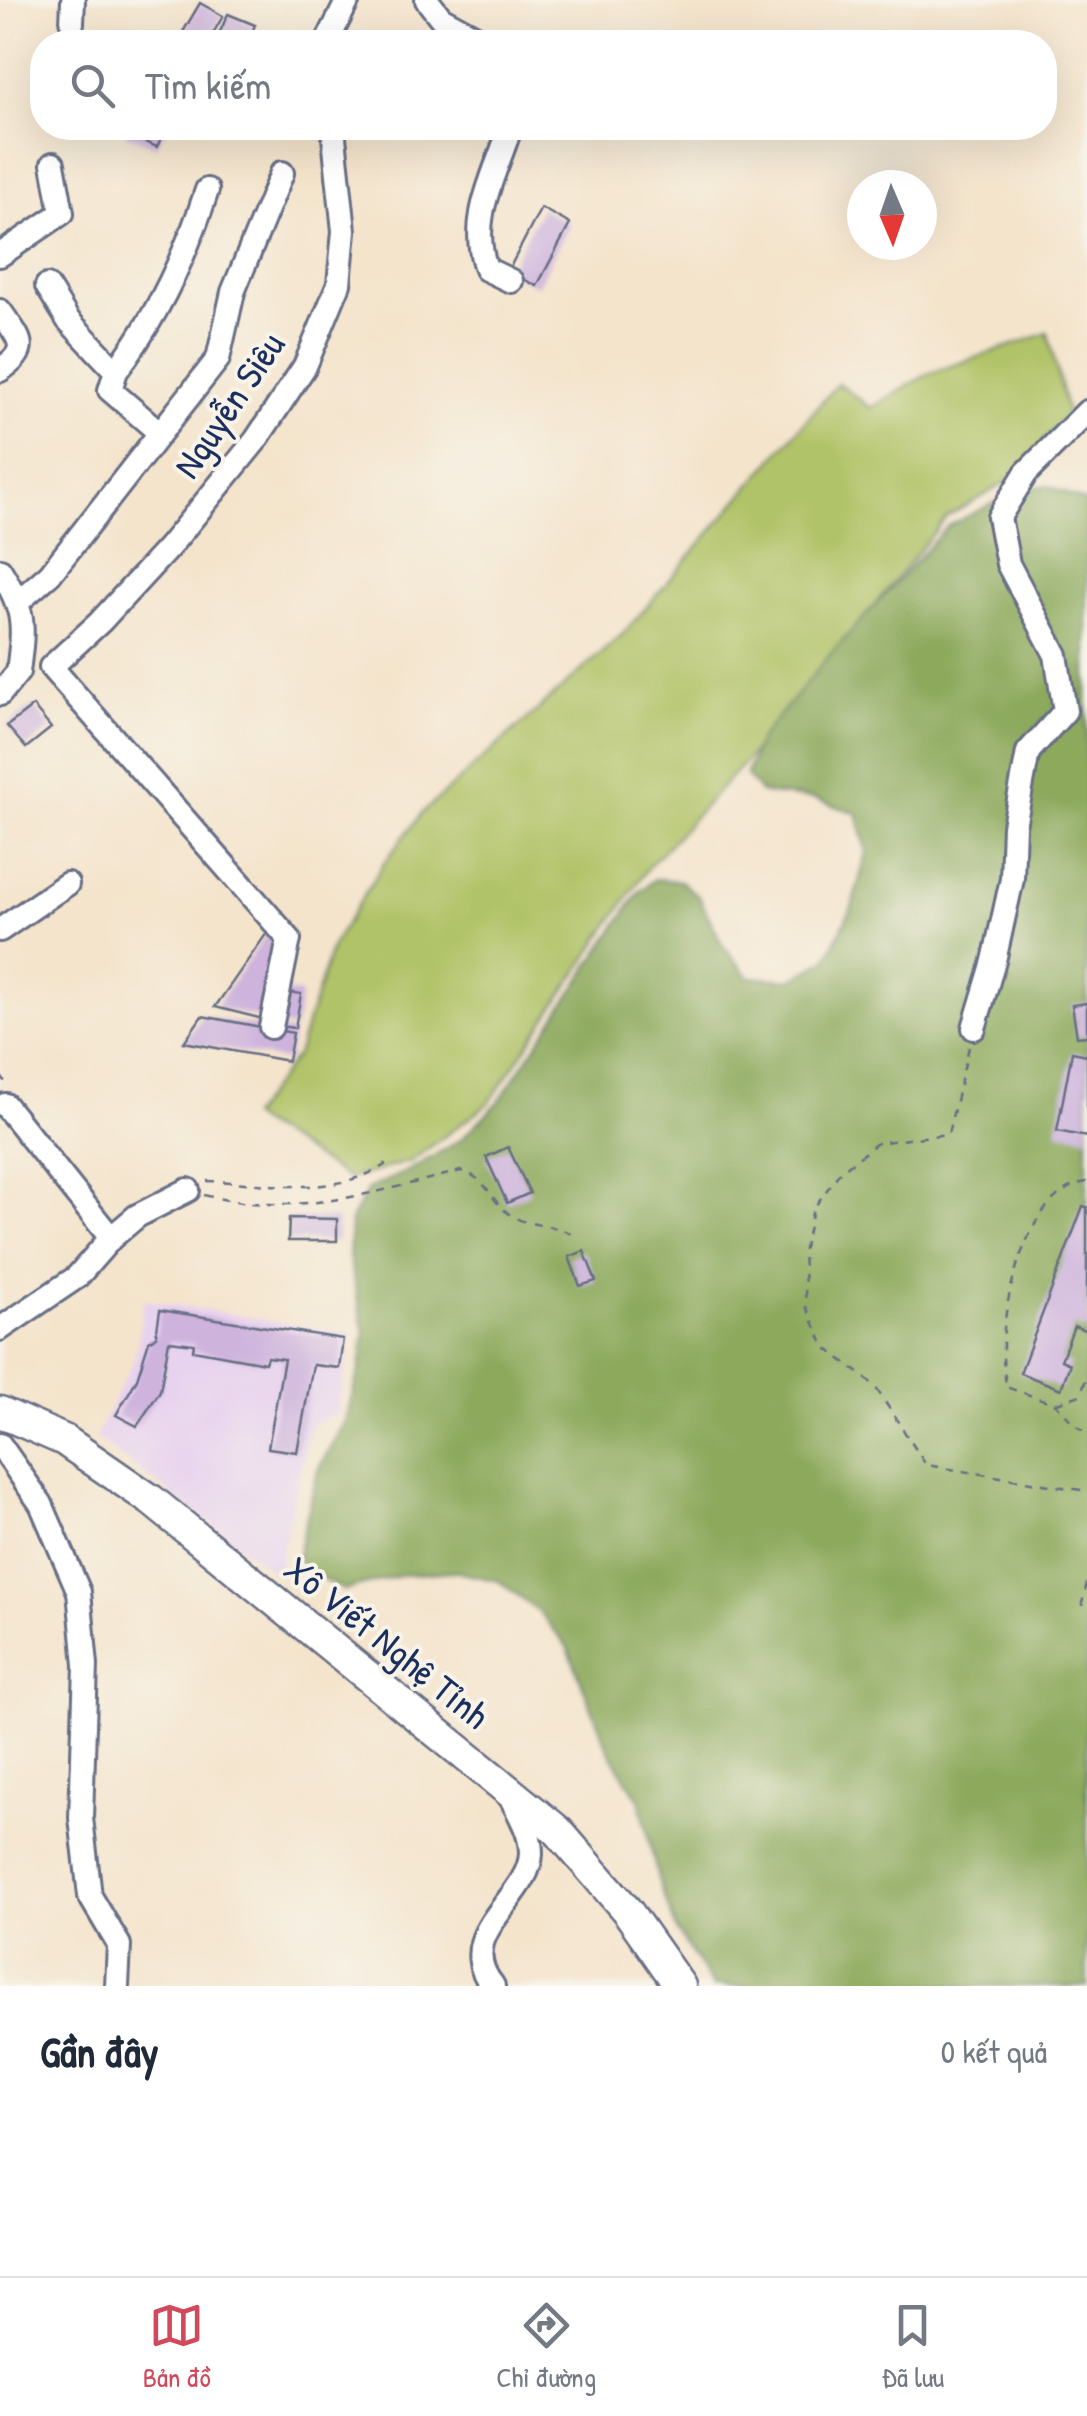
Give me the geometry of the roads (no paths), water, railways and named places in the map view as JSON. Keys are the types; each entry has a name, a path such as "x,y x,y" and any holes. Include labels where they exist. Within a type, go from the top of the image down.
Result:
{"main road":[{"name":"Xô Viết Nghệ Tỉnh","path":"0,1412 64,1440 151,1500 558,1832 628,1912 680,1986"}],"street":[{"path":"333,30 348,0"},
{"path":"427,0 442,18 464,30"},
{"name":"Nguyễn Siêu","path":"51,667 100,622 169,547 256,440 305,366 339,284 344,231 333,140"},
{"path":"506,140 480,217 479,248 486,269 511,281"},
{"path":"0,255 62,213 53,164"},
{"path":"20,600 50,574 218,359 233,292 282,173"},
{"path":"160,433 110,390 116,371 141,339 188,248 207,190"},
{"path":"47,286 68,320 116,371"},
{"path":"0,311 18,337 21,352 0,370"},
{"path":"974,1028 1012,880 1014,826 1028,752 1065,710 1056,655 1008,564 999,518 1026,473 1087,412"},
{"path":"0,570 20,600 23,637 18,672 0,694"},
{"path":"18,672 51,667 288,939 272,1027"},
{"path":"0,930 67,884"},
{"path":"5,1105 111,1238"},
{"path":"0,1329 76,1277 137,1216 188,1190"},
{"path":"0,1446 41,1504 79,1592 86,1665 81,1818 90,1896 119,1946 117,1986"},
{"path":"493,1986 486,1977 480,1952 492,1922 528,1871 531,1853 530,1839 508,1791"}]}
